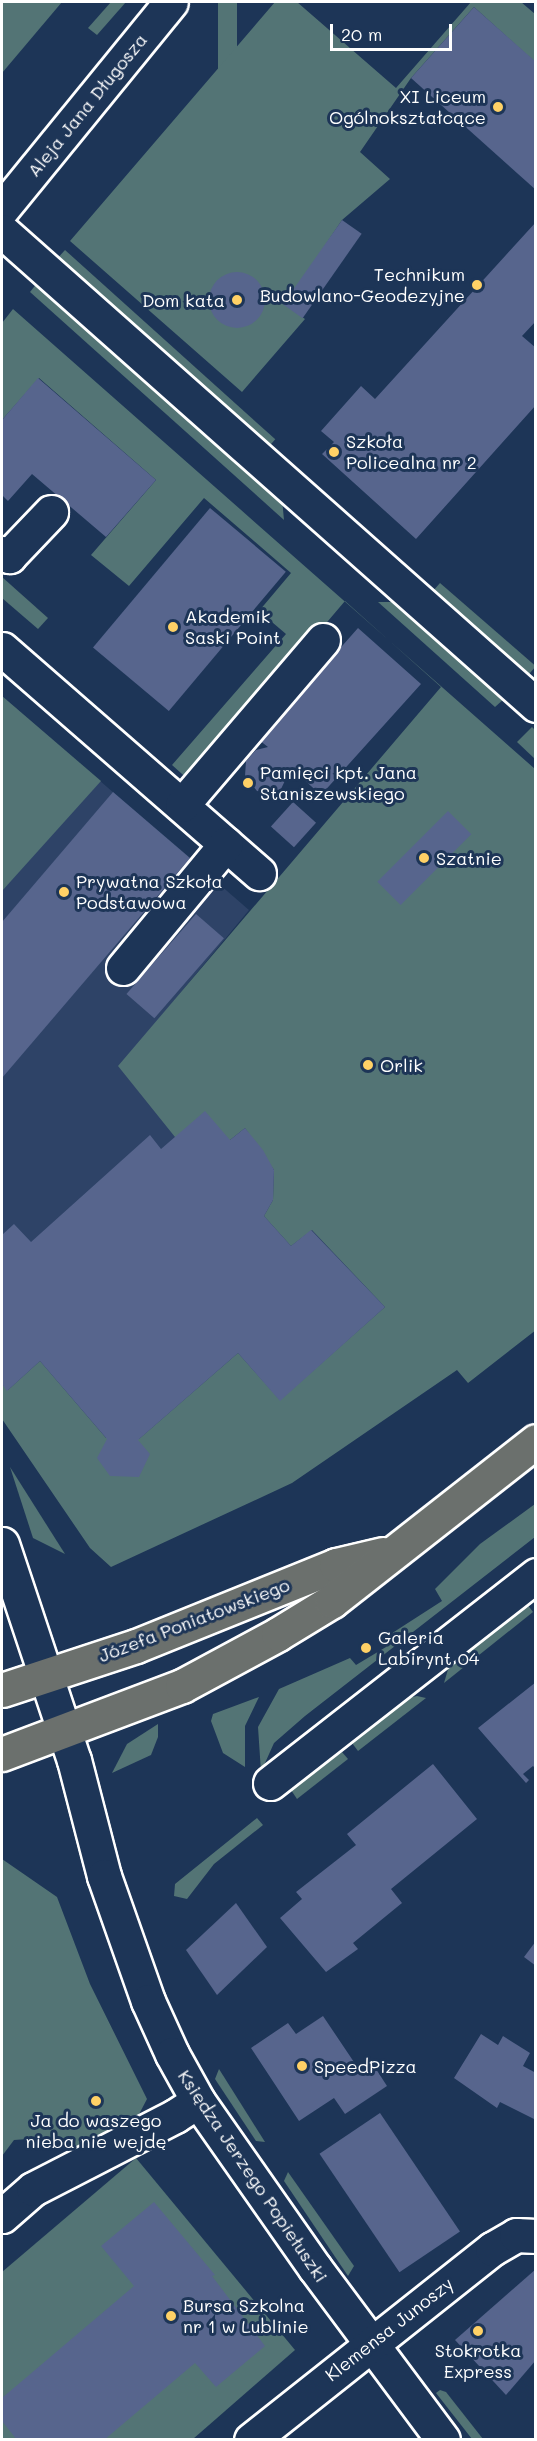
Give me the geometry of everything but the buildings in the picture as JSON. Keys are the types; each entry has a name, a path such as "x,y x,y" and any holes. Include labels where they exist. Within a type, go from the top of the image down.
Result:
{"main road":[{"name":"Józefa Poniatowskiego","path":"2,1754 182,1686 278,1634 332,1601 388,1553 536,1441"},
{"name":"Józefa Poniatowskiego","path":"2,1690 44,1674 135,1646 336,1565 388,1553"}],"street":[{"name":"Aleja Jana Długosza","path":"2,209 171,2"},
{"path":"2,231 536,705"},
{"path":"2,553 9,556 51,512"},
{"path":"182,805 323,640"},
{"path":"2,649 259,873"},
{"path":"123,968 225,844"},
{"name":"Księdza Jerzego Popiełuszki","path":"2,1544 63,1732 93,1845 142,1986 198,2101 370,2345 443,2439"},
{"path":"270,1783 536,1575"},
{"path":"2,2216 33,2189 175,2116 198,2101"},
{"name":"Klemensa Junoszy","path":"250,2439 492,2250 516,2235 536,2236"}],"shaded area":[{"path":"2,696 249,910 158,1020 418,1309 219,1479 2,1419"}],"green space":[{"path":"2,2 62,2 2,73"},
{"path":"111,2 126,2 97,35 88,28"},
{"path":"218,2 237,2 237,234 218,234"},
{"path":"275,2 297,2 396,88 471,2 521,2 535,14 535,62 474,7 411,78 360,152 390,179 342,220 285,305 305,319 242,392 70,241"},
{"path":"65,250 275,439 269,447 58,257"},
{"path":"38,282 282,499 284,520 30,292"},
{"path":"13,309 345,601 191,782 172,765 286,634 259,611 291,573 204,498 129,586 91,555 156,480 39,378 2,420 2,323"},
{"path":"2,577 48,618 38,629 2,598"},
{"path":"440,583 536,666 529,675 433,591"},
{"path":"378,602 399,602 505,698 495,707"},
{"path":"384,636 535,769 536,1330 468,1383 457,1370 292,1483 111,1567 90,1548 2,1419 2,1384 8,1390 40,1361 106,1438 139,1439 238,1353 280,1400 385,1307 312,1230 291,1246 264,1216 273,1200 274,1170 245,1128 230,1140 175,1137 118,1066 441,687"},
{"path":"2,696 101,781 2,891"},
{"path":"532,727 535,730 535,759 517,742"},
{"path":"10,1467 65,1554 33,1538"},
{"path":"535,1504 535,1537 305,1716 274,1743 261,1772 258,1727 279,1689 350,1658 356,1665 386,1647 383,1639 442,1601 435,1589 480,1544"},
{"path":"527,1604 533,1612 444,1683 449,1666"},
{"path":"417,1696 426,1698 358,1751 352,1743 408,1698"},
{"path":"259,1697 245,1726 245,1767 223,1753 211,1721 213,1714"},
{"path":"158,1724 158,1737 151,1755 112,1773 127,1744"},
{"path":"342,1752 348,1759 297,1799 291,1790"},
{"path":"257,1818 263,1825 214,1864 187,1899 174,1896 175,1884"},
{"path":"2,1859 57,1897 90,1984 147,2099 136,2120 71,2152 56,2142 28,2139 14,2140 2,2156"},
{"path":"219,2069 265,2142 256,2141 215,2079"},
{"path":"136,2158 295,2350 193,2439 2,2439 2,2272"},
{"path":"288,2172 354,2266 348,2276 284,2181"},
{"path":"440,2390 446,2392 483,2439 472,2439 436,2393"}],"place":[{"name":"XI Liceum Ogólnokształcące","path":"498,107"},
{"name":"Technikum Budowlano-Geodezyjne","path":"477,285"},
{"name":"Dom kata","path":"237,300"},
{"name":"Szkoła Policealna nr 2","path":"334,452"},
{"name":"Akademik Saski Point","path":"173,627"},
{"name":"Pamięci kpt. Jana Staniszewskiego","path":"248,783"},
{"name":"Szatnie","path":"424,858"},
{"name":"Prywatna Szkoła Podstawowa","path":"64,892"},
{"name":"Orlik","path":"368,1065"},
{"name":"Galeria Labirynt 04","path":"366,1648"},
{"name":"SpeedPizza","path":"302,2066"},
{"name":"Ja do waszego nieba nie wejdę","path":"96,2101"},
{"name":"Bursa Szkolna nr 1 w Lublinie","path":"171,2316"},
{"name":"Stokrotka Express","path":"478,2331"}]}
